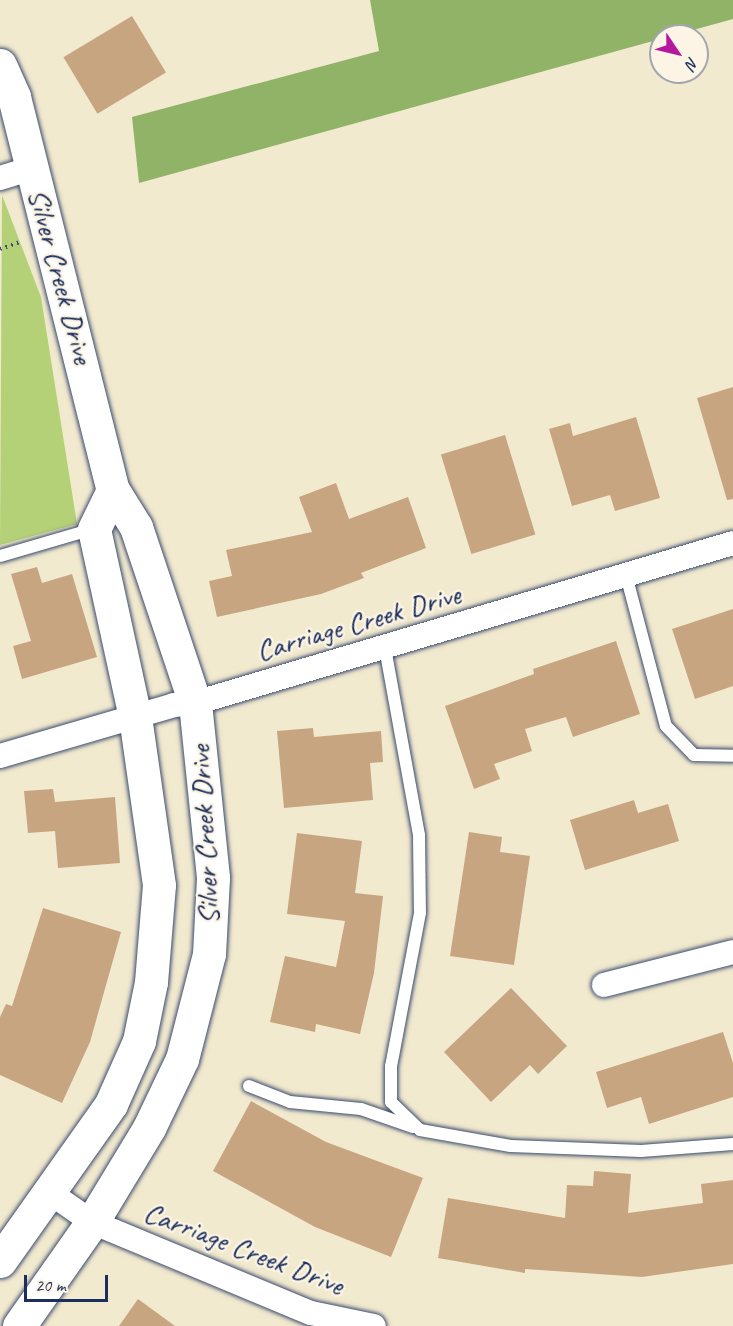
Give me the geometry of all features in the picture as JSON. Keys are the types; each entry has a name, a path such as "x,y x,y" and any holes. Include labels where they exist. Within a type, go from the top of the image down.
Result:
{"street":[{"name":"Silver Creek Drive","path":"0,65 14,97 33,168 113,490 136,527 195,703 213,878 209,954 182,1059 149,1128 92,1222 19,1326"},
{"path":"0,178 33,168"},
{"path":"94,529 113,490"},
{"name":"Silver Creek Drive","path":"0,1261 111,1104 139,1041 151,982 159,885 135,717 94,529"},
{"name":"Carriage Creek Drive","path":"0,756 174,705 195,703 385,648 733,543"},
{"path":"604,985 733,951"},
{"name":"Carriage Creek Drive","path":"49,1192 92,1222 311,1313 374,1326"}],"lane":[{"path":"0,556 94,529"},
{"path":"626,575 666,726 694,755 733,756"},
{"path":"385,648 419,835 420,913 391,1066 391,1102 420,1130"},
{"path":"249,1086 290,1102 370,1111 420,1130 511,1146 641,1151 733,1144"}],"green space":[{"path":"370,0 733,0 733,19 709,26 649,24 649,42 139,183 132,117 379,51"},
{"path":"2,195 41,297 77,524 0,545"}],"building":[{"path":"132,16 166,73 97,114 63,57"},
{"path":"733,387 733,499 727,500 697,398"},
{"path":"636,417 660,498 615,511 610,495 572,506 549,429 570,423 573,436"},
{"path":"505,435 535,534 471,554 441,455"},
{"path":"336,483 349,519 408,497 426,548 361,573 364,578 321,594 217,617 209,581 232,576 226,550 312,532 299,497"},
{"path":"37,567 42,583 72,574 97,657 22,679 13,646 31,641 11,574"},
{"path":"733,609 733,686 695,699 672,629"},
{"path":"616,641 640,714 573,737 566,717 525,729 532,751 494,764 500,779 474,789 445,706 534,674 533,669"},
{"path":"313,728 314,737 381,731 383,762 370,763 373,800 284,808 277,731"},
{"path":"53,789 55,802 115,797 120,863 58,868 55,831 28,833 24,791"},
{"path":"634,800 638,813 668,804 679,841 585,870 570,820"},
{"path":"469,832 502,837 500,852 530,856 514,965 450,956"},
{"path":"297,833 362,841 355,893 383,896 374,973 360,1034 316,1024 315,1032 270,1022 285,956 336,967 345,921 287,914"},
{"path":"43,908 121,932 90,1042 62,1103 0,1075 0,1017 6,1004 12,1006"},
{"path":"511,988 567,1046 538,1074 530,1065 491,1102 444,1052"},
{"path":"723,1032 733,1063 733,1097 649,1124 641,1097 607,1108 596,1072"},
{"path":"251,1101 326,1142 423,1178 391,1257 315,1227 213,1171"},
{"path":"594,1171 631,1174 628,1213 703,1203 701,1184 733,1180 733,1264 642,1277 525,1269 525,1273 438,1258 448,1198 565,1218 567,1185 593,1186"},
{"path":"138,1299 175,1326 119,1326"}]}
